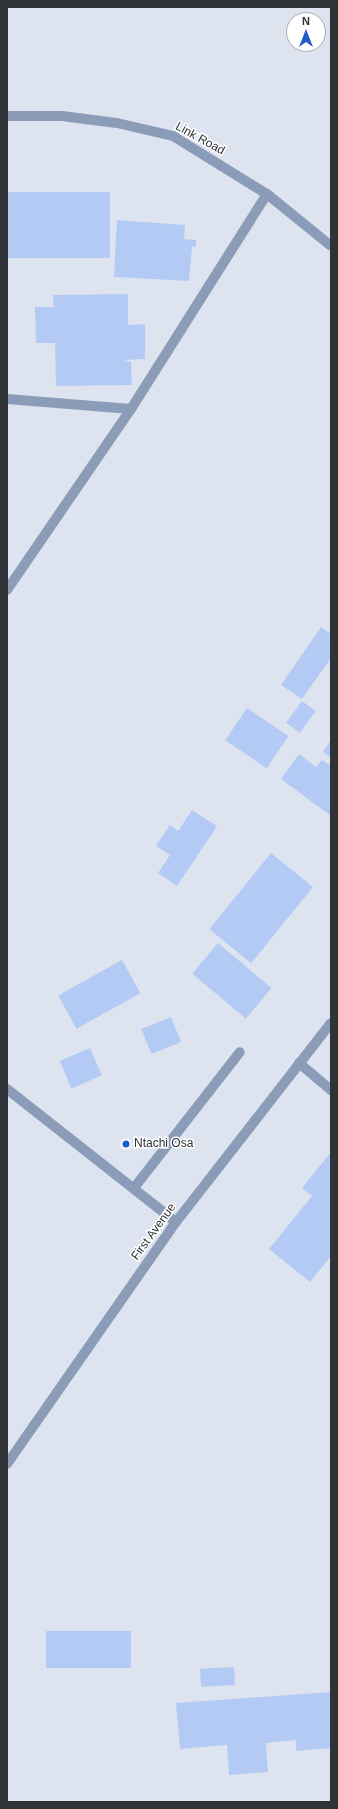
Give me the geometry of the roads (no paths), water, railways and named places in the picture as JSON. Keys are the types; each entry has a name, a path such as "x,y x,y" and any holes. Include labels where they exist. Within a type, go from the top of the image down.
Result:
{"street":[{"name":"Link Road","path":"7,116 70,117 117,123 173,136 267,194 331,246"},
{"path":"7,590 131,409 267,194"},
{"path":"7,399 131,409"},
{"name":"First Avenue","path":"7,1464 176,1222 331,1022"},
{"path":"134,1188 240,1052"},
{"path":"299,1063 331,1090"},
{"path":"7,1089 176,1222"}],"place":[{"name":"Ntachi Osa","path":"126,1144"}]}
